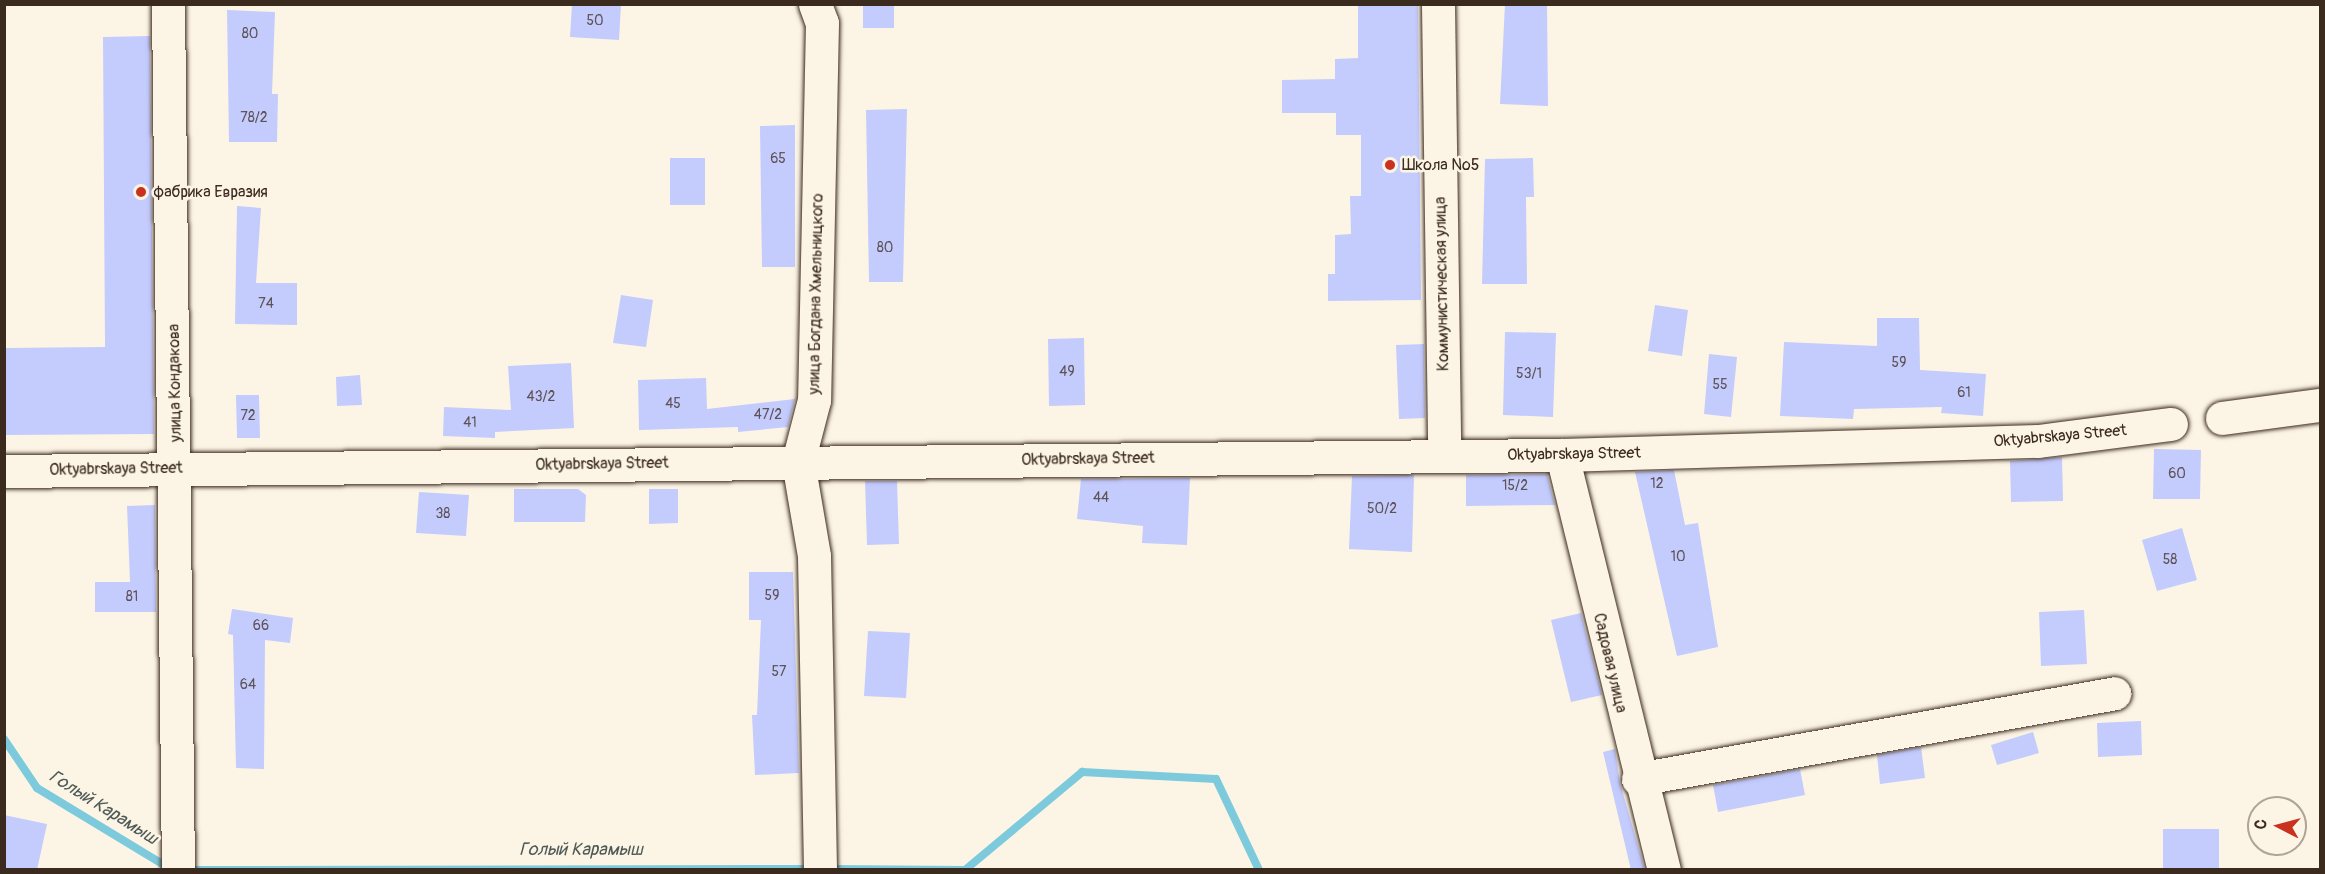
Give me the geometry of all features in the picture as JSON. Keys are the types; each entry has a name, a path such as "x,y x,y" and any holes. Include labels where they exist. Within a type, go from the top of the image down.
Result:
{"street":[{"name":"улица Кондакова","path":"168,4 177,468 176,833 178,870"},
{"name":"улица Богдана Хмельницкого","path":"815,4 822,23 814,400 798,462 814,556 821,855"},
{"name":"Коммунистическая улица","path":"1438,4 1444,456"},
{"path":"2222,418 2320,405"},
{"name":"Oktyabrskaya Street","path":"4,471 1562,455 2038,441 2171,424"},
{"name":"Садовая улица","path":"1562,455 1638,779 1664,870"},
{"path":"1638,779 2114,693"}],"building":[{"path":"572,4 621,4 619,40 570,37"},
{"path":"863,4 894,4 894,28 863,28"},
{"name":"Школа №5","path":"1358,4 1418,4 1421,300 1328,301 1328,274 1335,274 1335,235 1351,234 1350,196 1361,196 1361,135 1336,135 1336,113 1282,113 1282,80 1335,79 1335,59 1358,58"},
{"path":"1505,4 1547,4 1548,106 1500,104"},
{"path":"227,10 275,12 272,94 278,94 277,142 229,142"},
{"name":"фабрика Евразия","path":"150,36 154,434 4,435 4,348 105,347 103,37"},
{"path":"907,109 903,282 869,282 866,110"},
{"path":"795,125 795,267 762,267 760,126"},
{"path":"670,158 705,158 705,205 670,205"},
{"path":"1533,158 1534,197 1526,197 1527,284 1482,284 1485,159"},
{"path":"237,206 261,208 256,283 297,283 297,325 235,324"},
{"path":"621,295 653,300 646,347 613,343"},
{"path":"1655,305 1688,310 1682,356 1648,351"},
{"path":"1877,318 1919,318 1920,370 1986,374 1983,416 1941,413 1942,407 1854,409 1853,419 1780,416 1784,342 1877,346"},
{"path":"1505,332 1556,333 1553,417 1503,415"},
{"path":"1084,338 1085,405 1049,406 1048,339"},
{"path":"1424,344 1425,418 1399,419 1396,345"},
{"path":"1709,354 1737,357 1731,417 1704,414"},
{"path":"571,363 574,428 495,432 495,438 443,436 444,407 511,410 508,366"},
{"path":"360,375 362,405 337,406 336,377"},
{"path":"706,378 707,409 795,399 788,427 738,432 738,427 639,430 638,380"},
{"path":"236,395 259,395 260,438 237,438"},
{"path":"2154,449 2201,450 2200,499 2153,499"},
{"path":"2062,457 2063,501 2011,502 2010,461"},
{"path":"1674,470 1685,525 1698,523 1718,647 1677,656 1635,472"},
{"path":"1547,474 1555,505 1466,506 1466,475"},
{"path":"1414,475 1412,552 1349,549 1352,476"},
{"path":"1190,478 1187,545 1142,543 1143,526 1077,519 1081,479"},
{"path":"865,481 897,481 899,544 867,545"},
{"path":"514,489 578,489 586,495 585,522 514,522"},
{"path":"649,489 678,489 678,523 649,524"},
{"path":"419,492 469,495 466,536 416,533"},
{"path":"155,505 156,612 95,612 95,582 130,582 127,506"},
{"path":"2182,528 2197,580 2157,591 2142,540"},
{"path":"749,572 793,572 799,773 755,775 752,715 757,715 761,620 749,620"},
{"path":"232,609 293,618 290,643 265,640 264,769 236,768 233,635 228,634"},
{"path":"2084,610 2087,664 2041,666 2039,612"},
{"path":"1581,613 1602,695 1571,702 1551,620"},
{"path":"868,631 910,633 906,698 864,696"},
{"path":"2141,721 2142,755 2098,757 2097,723"},
{"path":"2033,732 2039,753 1997,765 1991,745"},
{"path":"1921,747 1925,778 1880,784 1877,755"},
{"path":"1615,749 1620,783 1645,870 1631,870 1603,752"},
{"path":"1800,769 1805,795 1718,812 1713,785"},
{"path":"4,815 47,824 37,870 4,870"},
{"path":"2163,829 2219,829 2219,870 2163,870"}],"waterway":[{"name":"Голый Карамыш","path":"4,739 37,788 171,869"},
{"name":"Голый Карамыш","path":"965,870 1082,772 1216,779 1259,870"},
{"name":"Голый Карамыш","path":"196,870 814,869"},
{"name":"Голый Карамыш","path":"827,869 965,870"}],"place":[{"name":"Школа №5","path":"1390,165"},
{"name":"фабрика Евразия","path":"141,192"}]}
